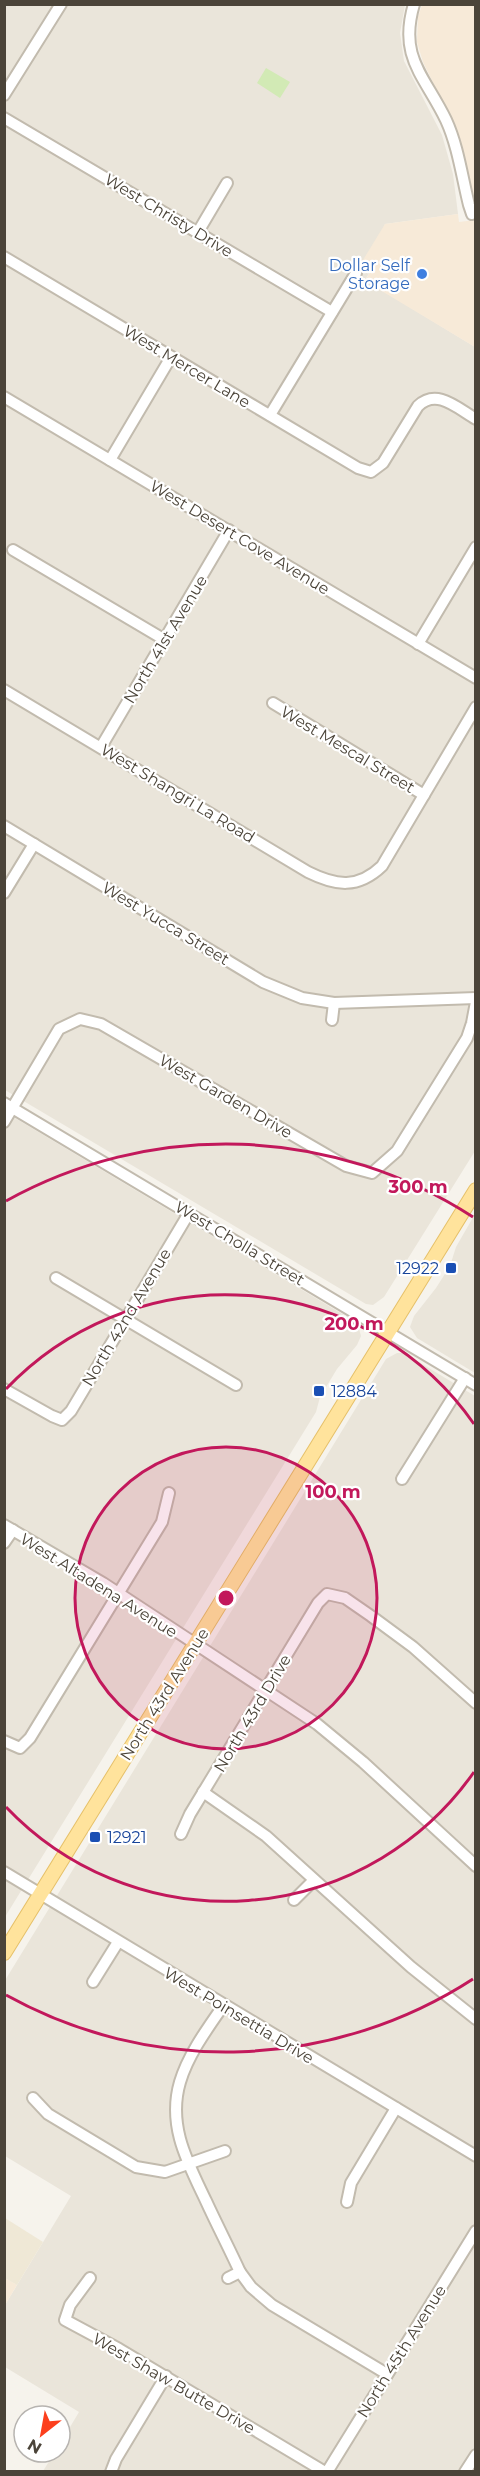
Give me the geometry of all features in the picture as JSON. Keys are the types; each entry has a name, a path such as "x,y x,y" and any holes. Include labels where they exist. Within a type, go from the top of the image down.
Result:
{"main road":[{"name":"North 43rd Avenue","path":"4,1953 476,1190"}],"street":[{"path":"4,95 61,4"},
{"path":"414,4 408,40 411,54 417,69 447,121 474,214"},
{"name":"West Christy Drive","path":"4,118 333,312"},
{"path":"198,232 227,183"},
{"name":"West Mercer Lane","path":"4,257 358,468 371,472 384,463 418,406 425,399 433,396 440,398 476,419"},
{"path":"270,415 356,273"},
{"path":"110,460 171,357"},
{"name":"West Desert Cove Avenue","path":"4,397 476,678"},
{"name":"North 41st Avenue","path":"101,747 229,530"},
{"path":"418,644 476,547"},
{"path":"13,550 165,640"},
{"name":"West Shangri La Road","path":"4,690 327,882 356,882 370,878 382,866 424,795"},
{"name":"West Mescal Street","path":"273,703 424,795"},
{"path":"424,795 476,708"},
{"name":"West Yucca Street","path":"4,826 263,981 302,998 334,1003 461,997 476,1000"},
{"path":"4,893 34,844"},
{"name":"West Garden Drive","path":"9,1105 59,1029 80,1019 101,1024 346,1166 372,1173 397,1151 467,1038 476,1000"},
{"path":"332,1020 334,1003"},
{"path":"4,1122 9,1105"},
{"name":"West Cholla Street","path":"9,1105 476,1384"},
{"name":"North 42nd Avenue","path":"4,1389 62,1420 71,1411 189,1213"},
{"path":"56,1278 236,1386"},
{"path":"402,1479 465,1378"},
{"path":"4,1741 20,1748 30,1738 162,1521 169,1494"},
{"path":"4,1543 9,1527"},
{"name":"West Altadena Avenue","path":"9,1527 118,1593 194,1645 266,1690 343,1745 476,1866"},
{"name":"North 43rd Drive","path":"181,1834 203,1792 318,1603 327,1594 345,1598 379,1622 413,1647 476,1703"},
{"path":"203,1792 266,1836 411,1967 476,2019"},
{"name":"West Poinsettia Drive","path":"4,1872 223,2006 476,2156"},
{"path":"294,1900 314,1880"},
{"path":"93,1982 118,1942"},
{"path":"223,2006 187,2065 180,2084 176,2118 178,2134 188,2164 240,2272 251,2288 272,2305 387,2374"},
{"path":"33,2098 48,2114 136,2167 165,2172 225,2151"},
{"path":"347,2202 351,2183 396,2108"},
{"name":"North 45th Avenue","path":"326,2472 387,2374 471,2250 476,2231"},
{"path":"228,2278 240,2272"},
{"name":"West Shaw Butte Drive","path":"90,2278 70,2306 65,2320 166,2376 326,2472"},
{"path":"111,2472 166,2376"},
{"path":"465,2472 476,2455"}],"shaded area":[{"path":"5,5 405,5 400,33 404,61 442,135 453,174 458,214 385,224 373,267 365,280 475,347 475,1151 384,1297 373,1305 366,1304 5,1090"},
{"path":"422,5 475,5 475,199 470,192 460,138 423,62 417,42 418,17"},
{"name":"Dollar Self Storage","path":"458,214 459,222 475,220 475,347 365,281 373,267 363,260 385,224"},
{"path":"5,1112 354,1321 358,1325 361,1336 357,1345 337,1369 320,1397 316,1412 5,1917"},
{"path":"475,1214 475,1373 417,1338 410,1327 414,1316 450,1266 456,1247"},
{"path":"397,1353 404,1353 475,1396 475,2471 43,2471 47,2464 72,2464 72,2424 79,2412 72,2408 72,2404 66,2404 5,2367 5,2305 71,2196 5,2156 4,1982 386,1359"},
{"path":"5,2218 43,2242 17,2285 5,2278"},
{"path":"5,2278 17,2285 5,2305"}],"green space":[{"path":"266,68 290,82 280,98 257,83"}],"place":[{"name":"Dollar Self Storage","path":"422,274"},
{"name":"12922","path":"451,1268"},
{"name":"12884","path":"319,1391"},
{"name":"12921","path":"95,1837"}]}
